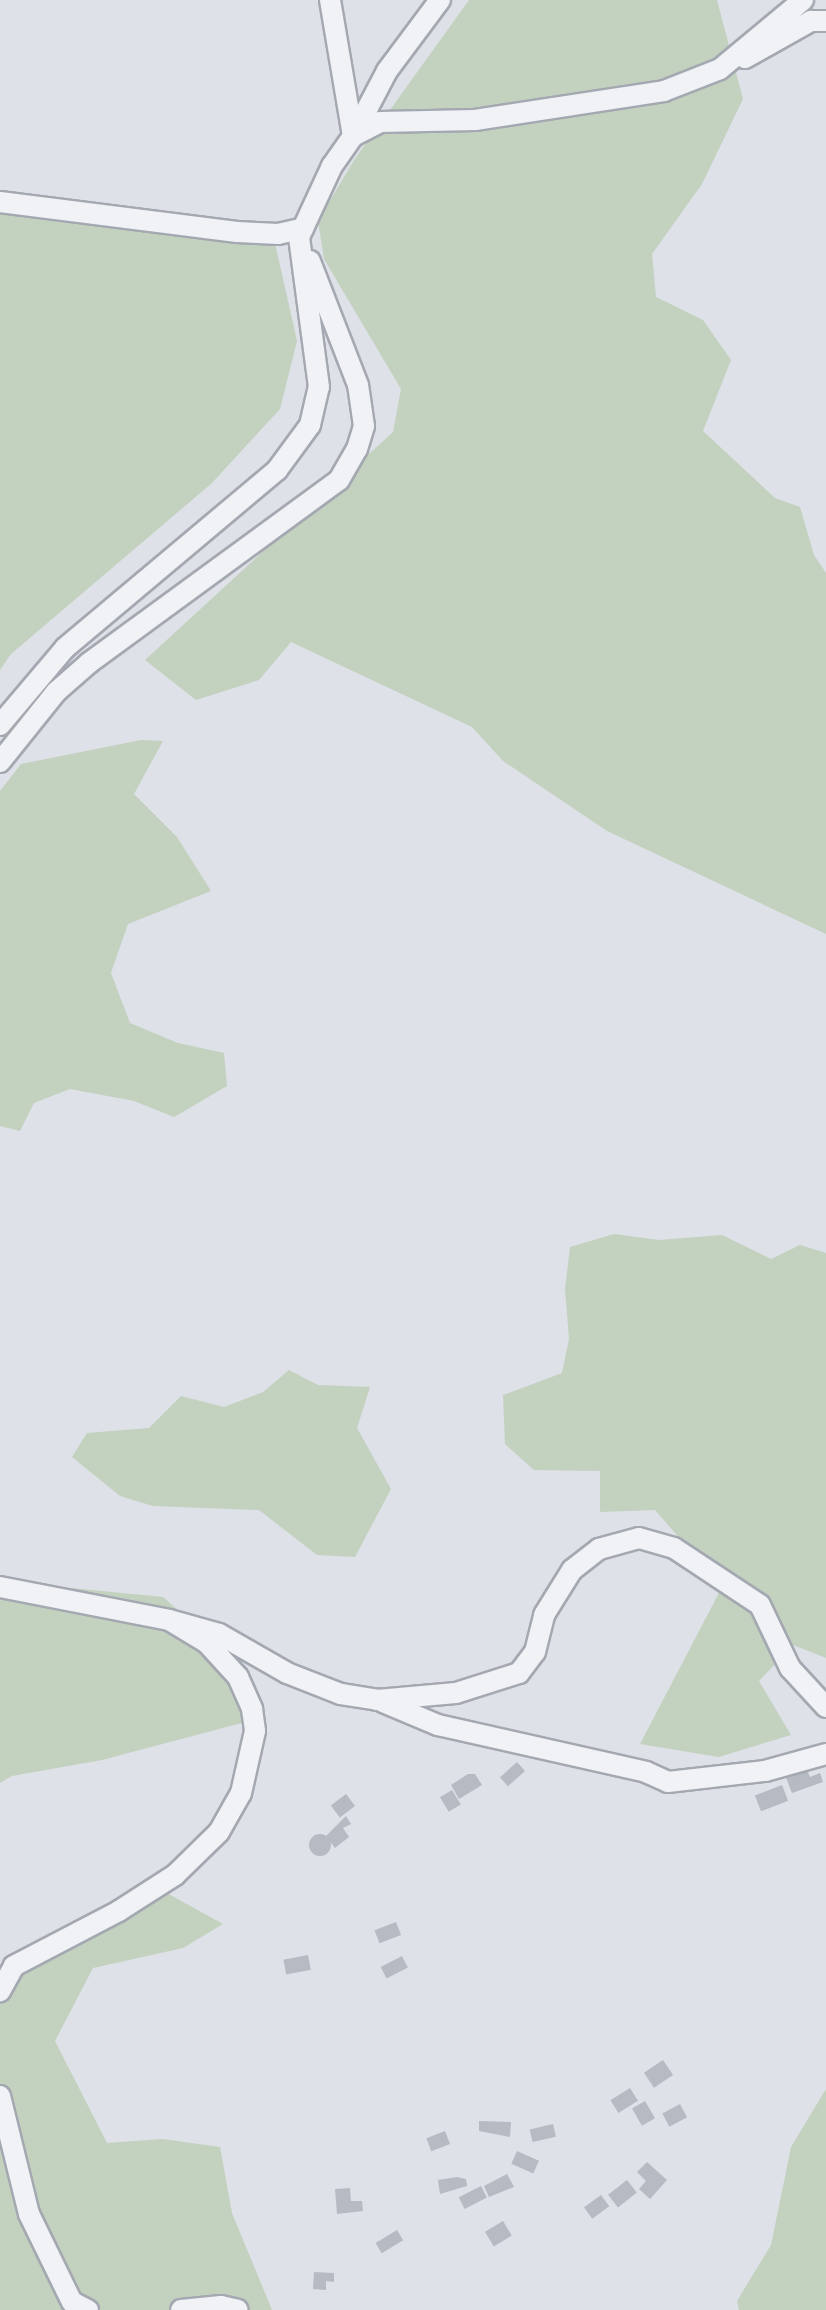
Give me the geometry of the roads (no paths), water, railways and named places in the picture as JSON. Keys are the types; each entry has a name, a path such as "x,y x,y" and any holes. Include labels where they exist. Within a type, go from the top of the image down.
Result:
{"street":[{"path":"330,0 352,136"},
{"path":"0,726 64,648 277,470 310,425 319,387 301,232 388,71 440,0"},
{"path":"720,69 803,0"},
{"path":"352,136 380,122 474,120 664,91 720,69 811,21 826,21"},
{"path":"0,202 237,232 301,232"},
{"path":"0,762 67,682 339,480 357,449 364,426 358,385 301,232"},
{"path":"377,1700 456,1693 518,1673 535,1652 544,1615 572,1570 599,1548 639,1538 674,1548 760,1605 790,1668 826,1707"},
{"path":"0,1587 169,1620 219,1634 319,1686 377,1700 438,1726 646,1772 668,1782 765,1770 826,1754"},
{"path":"0,1992 14,1966 119,1911 175,1875 219,1832 241,1793 254,1750 252,1710 238,1678 206,1643 169,1620"},
{"path":"0,2096 28,2214 72,2302 88,2310"},
{"path":"181,2310 221,2306 238,2310"}]}
